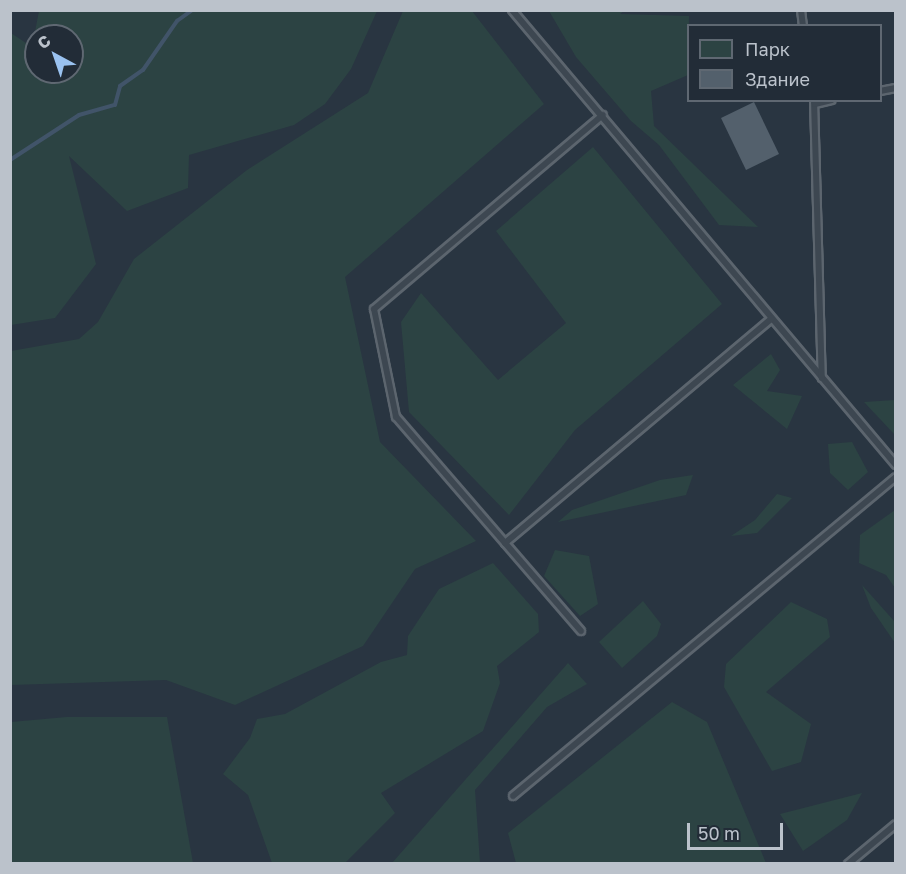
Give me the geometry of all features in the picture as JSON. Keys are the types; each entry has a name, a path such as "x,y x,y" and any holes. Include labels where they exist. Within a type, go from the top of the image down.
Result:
{"lane":[{"path":"512,10 603,115 771,319 896,465"},
{"path":"814,102 822,378"},
{"path":"581,631 396,417 374,309 603,115"},
{"path":"505,543 771,319"},
{"path":"513,796 896,477"},
{"path":"848,864 896,824"}],"green space":[{"path":"39,10 377,11 351,69 325,104 294,125 189,155 188,188 127,211 69,156 96,264 55,318 11,325 11,33 24,42 24,84 84,84 84,24 36,24"},
{"path":"403,11 472,11 544,104 345,277 380,442 476,541 415,569 363,646 235,705 166,680 11,685 11,351 79,339 98,322 134,259 247,170 368,93"},
{"path":"549,11 624,11 620,14 689,16 687,75 651,91 654,126 758,227 719,225 659,145 631,121 576,57"},
{"path":"593,147 722,304 575,430 509,515 409,412 401,322 421,293 498,380 566,323 496,231"},
{"path":"771,354 780,370 767,391 802,396 787,429 733,385"},
{"path":"896,400 895,435 864,402"},
{"path":"852,442 868,472 848,490 830,473 828,444"},
{"path":"693,475 686,495 558,522 572,510 660,480"},
{"path":"777,494 792,498 757,533 731,536 755,520"},
{"path":"895,510 895,588 886,575 859,563 860,535"},
{"path":"555,550 589,556 598,604 580,616 544,576"},
{"path":"493,563 538,614 539,632 497,666 500,683 483,731 381,793 395,813 345,863 272,863 248,795 223,774 250,738 257,719 285,714 381,662 407,655 408,636 439,589"},
{"path":"862,585 895,622 895,643 871,608"},
{"path":"643,601 661,624 657,636 622,668 599,642"},
{"path":"791,602 827,619 830,637 766,692 811,724 801,762 772,771 724,687 726,664"},
{"path":"568,663 587,684 547,707 475,790 480,863 392,863"},
{"path":"672,702 707,722 766,863 516,863 508,833"},
{"path":"67,717 167,717 193,863 11,863 11,722"},
{"path":"862,793 847,820 803,851 780,814"}],"building":[{"path":"754,102 779,154 746,170 721,118"}],"waterway":[{"path":"10,160 79,115 115,105 120,86 143,70 177,21 192,10"}]}
